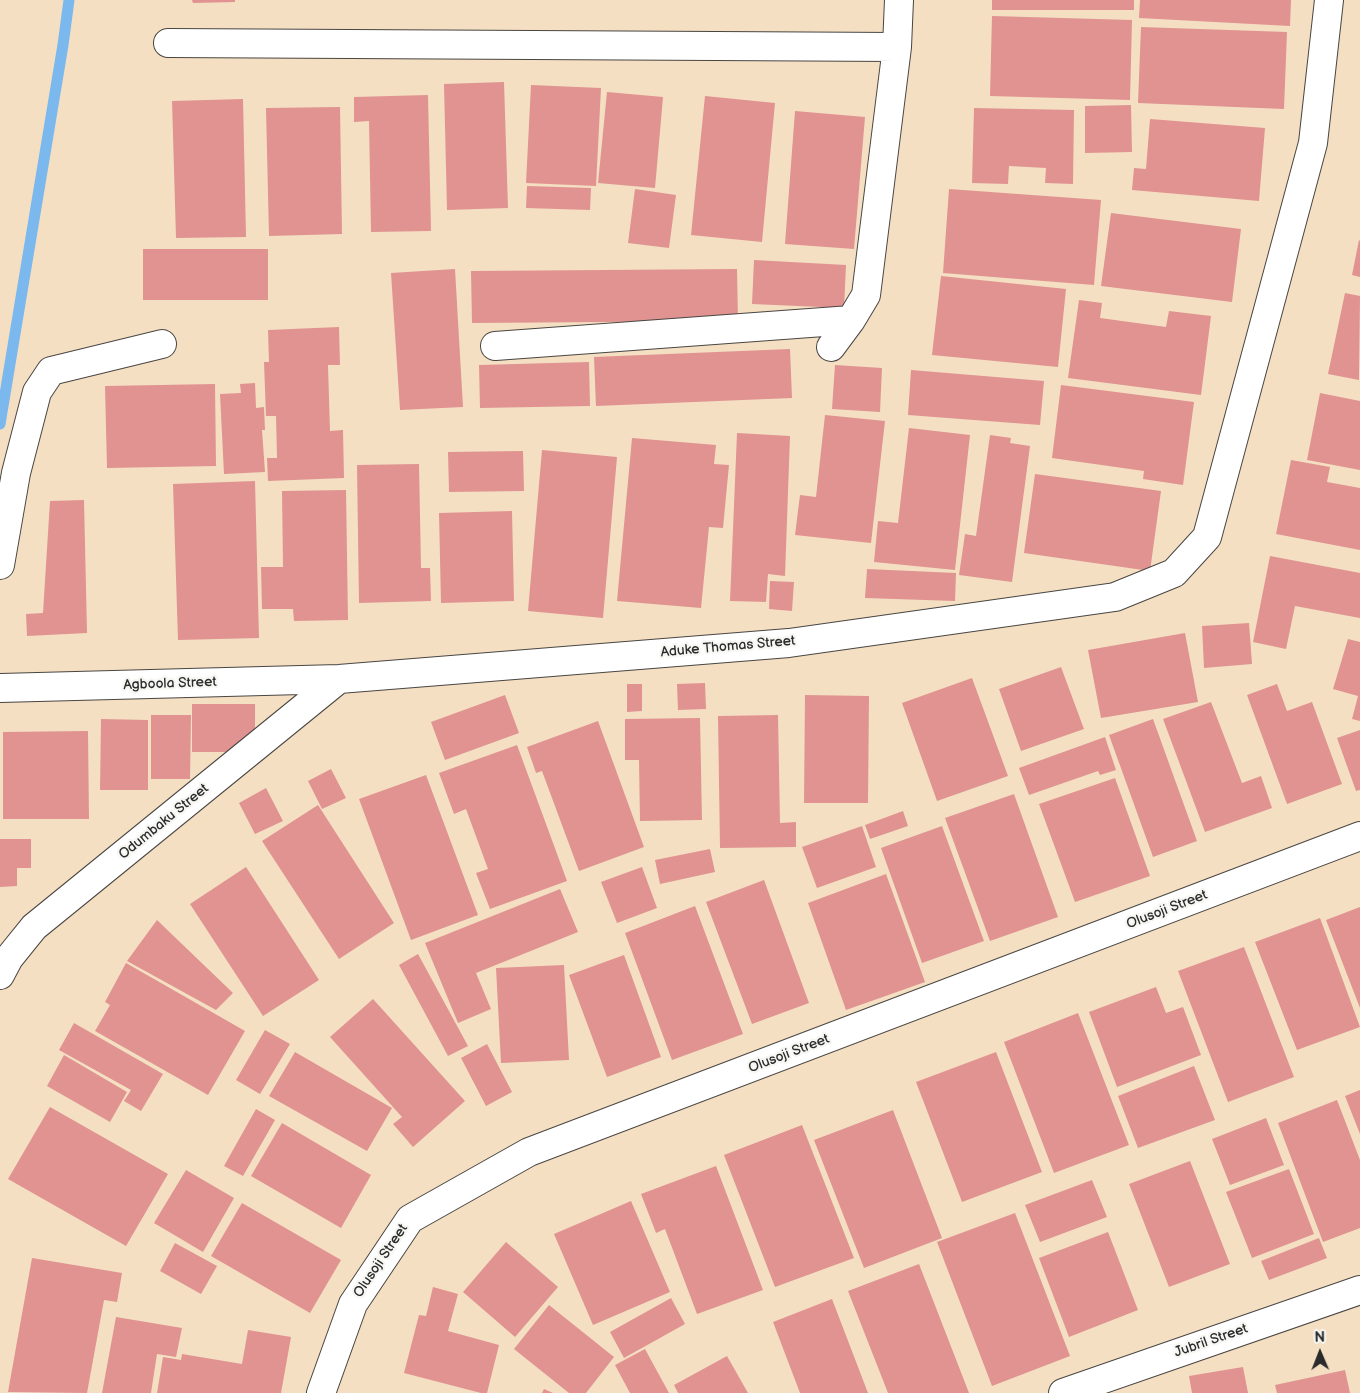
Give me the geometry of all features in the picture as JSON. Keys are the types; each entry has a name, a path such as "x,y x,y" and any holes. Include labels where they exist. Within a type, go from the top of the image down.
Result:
{"street":[{"path":"831,347 851,320 866,295 897,47 900,0"},
{"name":"Aduke Thomas Street","path":"339,679 789,643 1115,597 1174,573 1207,537 1313,143 1329,0"},
{"path":"168,42 897,47"},
{"path":"495,346 851,320"},
{"path":"0,564 16,473 37,392 51,371 162,344"},
{"name":"Agboola Street","path":"0,688 339,679"},
{"name":"Odumbaku Street","path":"0,975 9,958 34,927 339,679"},
{"name":"Olusoji Street","path":"321,1393 353,1304 410,1219 529,1152 1360,836"},
{"name":"Jubril Street","path":"1063,1393 1360,1290"}],"building":[{"path":"192,0 235,0 235,2 193,3"},
{"path":"992,0 1134,0 1134,10 992,10"},
{"path":"1140,0 1291,0 1290,26 1139,18"},
{"path":"992,16 1132,20 1130,100 990,96"},
{"path":"1141,27 1287,32 1284,109 1138,103"},
{"path":"504,82 508,208 447,210 444,84"},
{"path":"531,85 601,88 596,186 526,183"},
{"path":"607,92 663,97 655,188 598,183"},
{"path":"428,95 431,231 371,232 369,121 354,122 354,97"},
{"path":"705,96 775,103 762,242 691,235"},
{"path":"243,99 246,237 176,238 172,101"},
{"path":"1131,105 1132,152 1085,153 1085,106"},
{"path":"340,107 342,234 269,236 266,108"},
{"path":"974,108 1074,110 1073,184 1045,183 1046,168 1009,166 1008,184 972,183"},
{"path":"795,111 865,117 854,249 785,244"},
{"path":"1150,119 1265,128 1259,201 1132,190 1134,168 1146,169"},
{"path":"527,186 591,188 590,210 526,208"},
{"path":"635,189 676,195 669,248 628,243"},
{"path":"949,189 1101,200 1094,285 943,273"},
{"path":"1111,213 1241,229 1232,302 1101,286"},
{"path":"1360,241 1360,277 1352,275"},
{"path":"143,249 268,249 268,300 143,300"},
{"path":"754,260 846,265 844,308 752,304"},
{"path":"455,269 463,407 400,410 391,273"},
{"path":"737,269 738,321 472,323 471,271"},
{"path":"941,276 1066,289 1058,367 932,355"},
{"path":"1345,293 1360,296 1359,380 1328,374"},
{"path":"1079,300 1102,303 1100,318 1166,327 1169,311 1211,316 1201,395 1068,378"},
{"path":"339,327 340,365 328,365 330,431 343,430 344,478 268,481 267,458 277,458 276,416 266,416 264,362 269,362 268,330"},
{"path":"790,349 792,398 596,406 594,357"},
{"path":"589,362 590,406 480,408 479,365"},
{"path":"835,365 882,368 880,412 832,409"},
{"path":"911,370 1044,381 1040,425 908,415"},
{"path":"255,383 256,408 264,407 265,430 262,430 265,472 224,474 220,394 241,393 240,384"},
{"path":"215,384 216,466 107,468 105,386"},
{"path":"1061,385 1194,402 1183,485 1143,479 1144,471 1052,458"},
{"path":"1320,393 1360,401 1360,470 1307,460"},
{"path":"825,415 885,421 871,543 795,535 800,495 816,497"},
{"path":"909,428 970,435 955,570 874,562 878,521 898,523"},
{"path":"737,433 790,436 785,576 768,574 766,602 730,601"},
{"path":"990,435 1011,438 1010,443 1030,446 1012,582 959,575 965,534 976,536"},
{"path":"632,438 716,445 714,464 729,465 723,528 709,527 701,608 617,601"},
{"path":"542,450 617,457 603,618 528,611"},
{"path":"523,451 524,491 449,492 448,452"},
{"path":"1291,460 1330,467 1327,482 1360,488 1360,550 1276,534"},
{"path":"419,464 421,568 430,568 431,601 359,603 357,465"},
{"path":"1035,474 1161,491 1150,571 1024,553"},
{"path":"255,481 259,638 178,640 173,484"},
{"path":"346,490 348,620 294,621 293,609 262,609 261,567 283,567 282,491"},
{"path":"84,500 87,633 27,636 26,614 43,613 50,501"},
{"path":"512,511 514,601 441,603 439,513"},
{"path":"1270,556 1360,573 1360,618 1295,606 1286,649 1253,642"},
{"path":"867,569 956,573 955,601 865,598"},
{"path":"770,581 794,582 792,611 769,609"},
{"path":"1249,623 1252,664 1204,668 1202,626"},
{"path":"1185,633 1198,702 1101,718 1088,650"},
{"path":"1348,639 1360,642 1360,721 1352,719 1358,696 1333,689"},
{"path":"1061,667 1084,729 1021,751 999,689"},
{"path":"972,678 1008,776 937,801 902,703"},
{"path":"705,683 706,709 678,710 677,684"},
{"path":"627,684 642,684 642,711 627,712"},
{"path":"1277,684 1287,711 1312,702 1342,784 1287,804 1247,695"},
{"path":"505,695 519,733 445,760 431,722"},
{"path":"805,695 869,696 868,803 804,803"},
{"path":"1211,702 1242,783 1261,776 1272,808 1205,832 1163,719"},
{"path":"192,704 255,704 255,736 245,736 245,752 192,752"},
{"path":"151,715 191,715 190,779 151,779"},
{"path":"778,715 780,823 796,822 796,847 720,848 718,716"},
{"path":"700,718 702,820 640,821 639,760 625,760 625,719"},
{"path":"101,719 148,720 148,790 100,790"},
{"path":"1153,719 1197,841 1153,857 1109,735"},
{"path":"598,721 644,847 579,871 542,771 536,773 527,747"},
{"path":"1360,730 1360,790 1356,791 1337,738"},
{"path":"88,731 89,819 3,819 3,732"},
{"path":"1105,737 1116,770 1100,775 1098,771 1029,795 1019,768"},
{"path":"517,745 567,881 490,909 476,873 488,869 466,809 454,814 439,773"},
{"path":"331,769 346,798 322,809 308,781"},
{"path":"426,775 478,915 411,940 359,799"},
{"path":"1115,778 1150,876 1075,902 1039,804"},
{"path":"266,788 283,821 255,834 239,803"},
{"path":"1014,794 1058,917 990,941 945,818"},
{"path":"318,805 394,923 339,959 262,841"},
{"path":"903,811 908,826 870,839 865,825"},
{"path":"862,826 876,867 817,888 802,847"},
{"path":"942,826 984,941 922,963 881,848"},
{"path":"0,839 31,839 31,868 17,868 17,886 0,887"},
{"path":"710,849 715,872 660,884 655,860"},
{"path":"246,867 319,980 263,1016 190,904"},
{"path":"642,867 657,908 617,923 601,882"},
{"path":"886,874 925,982 846,1010 808,903"},
{"path":"764,880 809,1003 752,1024 706,902"},
{"path":"560,889 578,932 476,973 491,1009 458,1023 425,943"},
{"path":"695,906 743,1034 672,1060 625,933"},
{"path":"1360,907 1360,1008 1326,920"},
{"path":"1320,918 1360,1027 1297,1050 1255,942"},
{"path":"157,920 233,993 216,1010 127,961"},
{"path":"1244,947 1294,1077 1228,1102 1178,971"},
{"path":"418,954 468,1046 448,1056 399,965"},
{"path":"624,955 661,1057 607,1077 569,975"},
{"path":"126,963 245,1031 208,1095 95,1031 110,1005 105,1002"},
{"path":"564,965 569,1060 501,1063 496,968"},
{"path":"1156,987 1166,1013 1183,1007 1201,1055 1117,1087 1089,1012"},
{"path":"373,999 465,1101 413,1147 393,1124 402,1117 330,1037"},
{"path":"1078,1013 1129,1145 1054,1173 1004,1042"},
{"path":"74,1023 163,1074 141,1111 124,1101 131,1090 59,1050"},
{"path":"265,1030 290,1044 260,1094 236,1080"},
{"path":"487,1044 512,1092 486,1106 461,1058"},
{"path":"295,1052 392,1108 367,1151 269,1096"},
{"path":"996,1052 1042,1172 962,1202 916,1082"},
{"path":"64,1055 127,1092 110,1122 47,1086"},
{"path":"1194,1066 1215,1120 1138,1148 1118,1096"},
{"path":"1360,1090 1360,1134 1345,1096"},
{"path":"1337,1100 1360,1160 1360,1228 1323,1242 1278,1123"},
{"path":"50,1107 168,1174 126,1246 8,1179"},
{"path":"256,1109 275,1120 243,1176 224,1166"},
{"path":"893,1110 942,1238 864,1268 814,1140"},
{"path":"1266,1118 1284,1165 1230,1185 1212,1139"},
{"path":"282,1123 371,1175 341,1228 251,1176"},
{"path":"802,1125 854,1258 775,1287 724,1155"},
{"path":"1190,1161 1230,1264 1169,1287 1129,1184"},
{"path":"716,1166 763,1290 697,1314 665,1229 656,1233 641,1194"},
{"path":"1289,1169 1314,1234 1252,1258 1226,1192"},
{"path":"186,1170 234,1198 203,1252 154,1223"},
{"path":"1092,1180 1107,1217 1040,1242 1025,1205"},
{"path":"631,1201 670,1292 593,1325 554,1234"},
{"path":"242,1203 341,1260 310,1313 211,1256"},
{"path":"1015,1213 1070,1356 992,1386 937,1242"},
{"path":"1108,1232 1138,1310 1069,1337 1039,1258"},
{"path":"1319,1238 1327,1258 1269,1280 1261,1261"},
{"path":"506,1242 558,1287 515,1337 463,1292"},
{"path":"175,1243 217,1266 201,1294 160,1271"},
{"path":"32,1258 122,1273 117,1302 104,1300 87,1393 8,1392"},
{"path":"919,1264 969,1393 888,1393 848,1291"},
{"path":"433,1287 458,1294 448,1331 499,1345 487,1393 404,1373 419,1315 426,1316"},
{"path":"671,1298 685,1324 624,1358 610,1332"},
{"path":"832,1299 868,1393 800,1393 773,1322"},
{"path":"549,1305 614,1357 586,1393 569,1393 514,1349"},
{"path":"116,1317 182,1328 176,1357 157,1354 151,1393 102,1393"},
{"path":"248,1330 291,1337 281,1393 157,1393 163,1357 181,1360 182,1354 242,1364"},
{"path":"645,1349 669,1393 630,1393 615,1365"},
{"path":"727,1356 748,1393 678,1393 674,1385"},
{"path":"1243,1367 1248,1393 1192,1393 1189,1376"},
{"path":"1345,1370 1350,1393 1277,1393 1275,1385"},
{"path":"544,1389 553,1393 542,1393"}],"waterway":[{"path":"0,424 69,0"}]}
